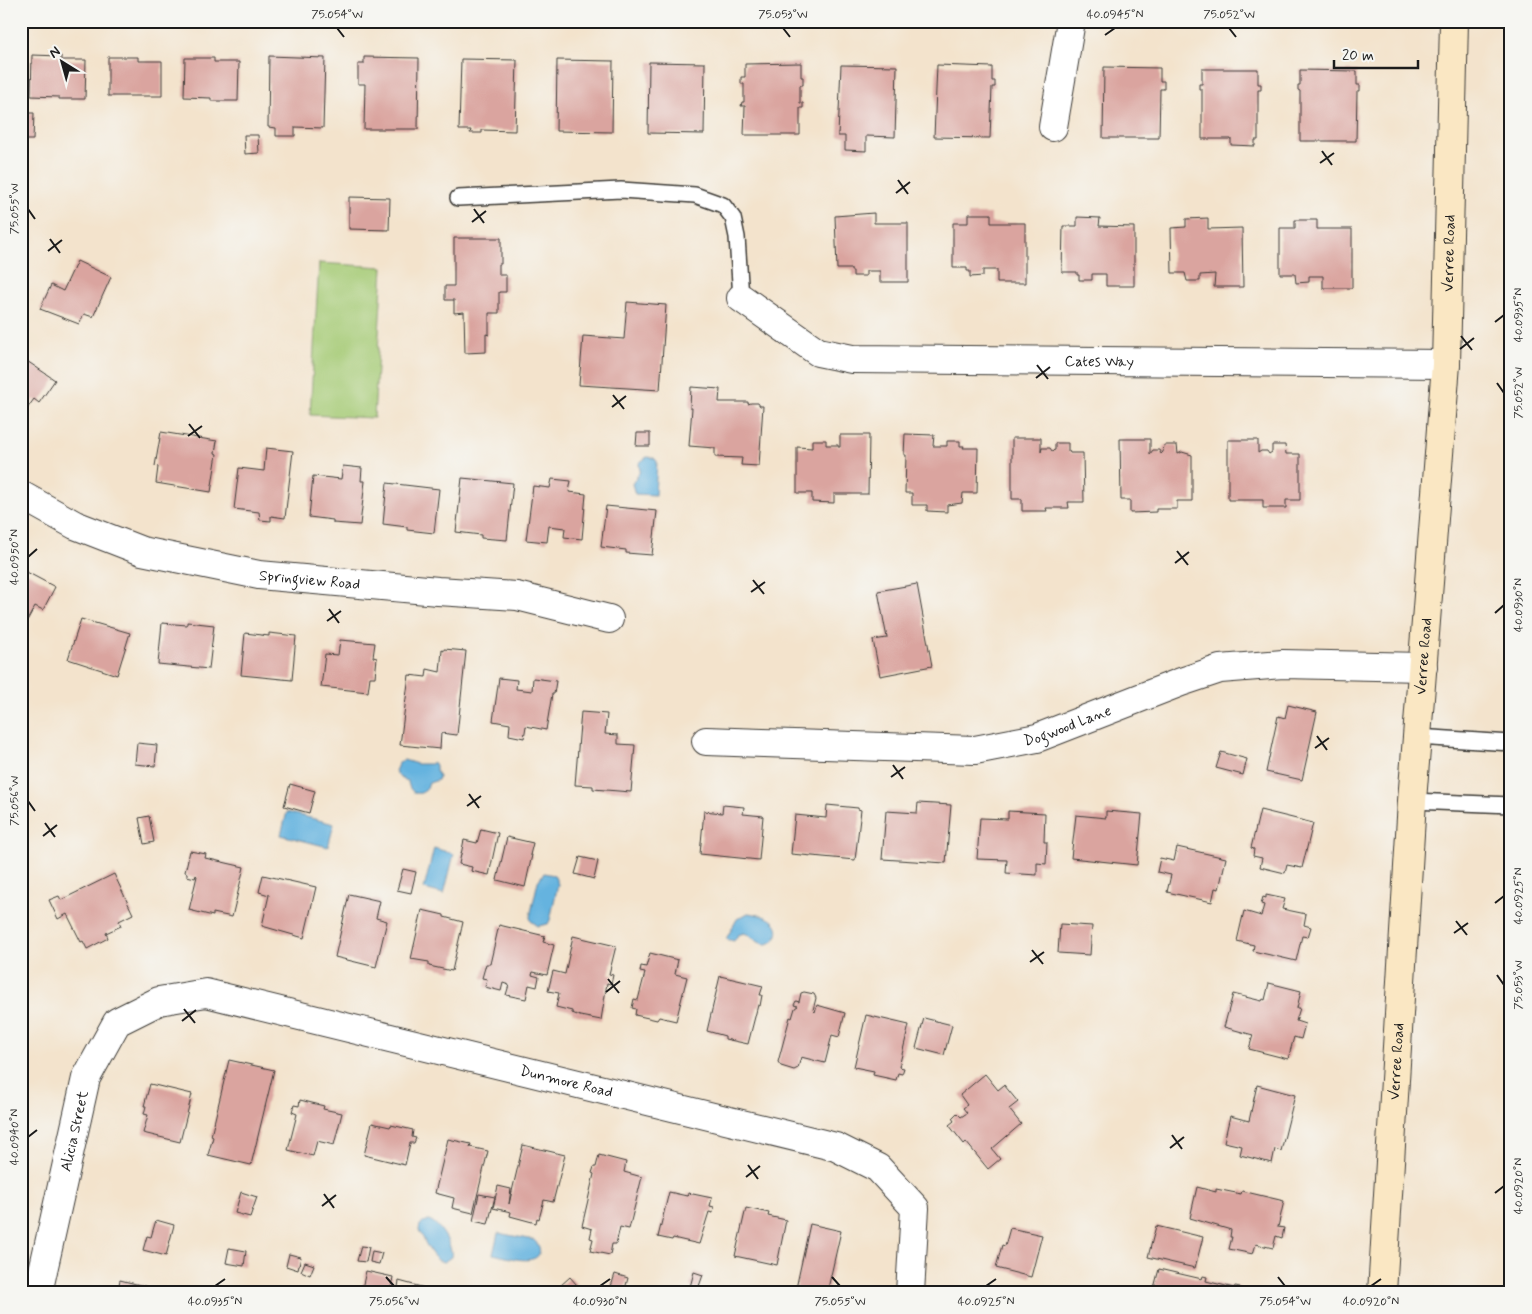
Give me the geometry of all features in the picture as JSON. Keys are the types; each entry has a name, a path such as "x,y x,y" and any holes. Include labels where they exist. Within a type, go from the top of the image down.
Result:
{"main road":[{"name":"Verree Road","path":"1382,1293 1412,801 1446,364 1454,21"}],"street":[{"path":"1053,126 1071,21"},
{"name":"Cates Way","path":"740,298 818,352 852,359 1446,364"},
{"name":"Springview Road","path":"21,495 76,525 142,550 249,573 438,591 517,596 609,619"},
{"name":"Dogwood Lane","path":"706,741 975,750 1037,738 1181,682 1220,669 1283,664 1422,667"},
{"name":"Dunmore Road","path":"159,1001 206,993 836,1147 878,1168 915,1208 910,1293"},
{"name":"Alicia Street","path":"38,1293 86,1078 117,1022 159,1001"}],"lane":[{"path":"458,198 621,190 695,195 723,204 733,218 737,236 740,298"},
{"path":"1417,737 1511,743"},
{"path":"1412,801 1511,805"}],"green space":[{"path":"319,263 383,267 374,418 310,415"}],"water":[{"path":"647,457 654,458 657,461 655,495 635,494 632,484 640,471 639,463"},
{"path":"404,760 417,764 431,764 432,762 436,765 438,780 429,783 427,788 421,793 414,792 411,790 408,781 400,778 395,771 399,762"},
{"path":"287,812 334,824 328,847 281,835"},
{"path":"434,848 454,854 444,894 424,889"},
{"path":"544,873 554,875 558,884 550,920 548,924 538,926 531,921 530,917 538,881"},
{"path":"748,913 765,917 774,922 778,929 775,940 764,944 744,933 738,935 734,941 726,939 737,919"},
{"path":"428,1220 436,1225 448,1241 451,1257 444,1262 433,1255 419,1230 420,1225"},
{"path":"498,1233 534,1240 539,1247 539,1254 536,1258 525,1260 493,1254"}],"building":[{"path":"32,55 61,56 61,60 86,60 85,99 31,96"},
{"path":"269,56 325,58 323,128 295,127 295,136 276,136 276,128 268,127"},
{"path":"108,57 138,57 138,61 162,61 162,96 108,96"},
{"path":"364,57 419,58 418,129 364,129 365,84 358,84 358,64 364,64"},
{"path":"185,58 214,58 214,62 239,62 238,101 211,101 211,98 184,97"},
{"path":"461,59 517,60 515,131 482,130 482,133 470,133 471,130 459,130"},
{"path":"557,60 613,61 612,132 556,131"},
{"path":"649,62 705,63 704,134 648,133"},
{"path":"801,63 803,85 800,85 800,103 803,103 803,108 800,108 800,135 744,135 745,106 741,106 742,102 744,102 744,84 741,84 741,77 745,77 745,64"},
{"path":"841,65 897,66 895,137 866,136 866,151 845,150 845,136 838,136"},
{"path":"937,65 992,67 992,81 995,81 995,87 992,87 990,138 934,137"},
{"path":"1104,67 1160,68 1160,81 1164,81 1164,89 1160,89 1159,138 1103,138"},
{"path":"1202,69 1258,69 1258,84 1261,84 1261,90 1258,90 1258,140 1255,140 1255,146 1231,145 1231,139 1202,139 1202,89 1199,89 1199,84 1202,84"},
{"path":"1300,70 1357,71 1357,85 1360,85 1360,91 1357,91 1356,141 1300,141 1300,91 1298,90 1298,85 1300,85"},
{"path":"21,113 34,113 33,140 21,140"},
{"path":"244,135 258,135 259,153 245,154"},
{"path":"349,197 390,198 389,230 349,229"},
{"path":"874,213 874,223 908,223 908,282 880,282 880,271 866,271 866,276 853,276 851,269 837,269 835,216"},
{"path":"968,214 991,214 991,223 1025,223 1025,283 997,283 997,270 983,270 983,276 970,277 970,271 967,271 967,268 953,268 953,223 968,223"},
{"path":"1077,217 1100,218 1099,226 1134,227 1134,286 1106,286 1106,274 1092,274 1092,280 1079,280 1077,272 1062,272 1063,226 1077,226"},
{"path":"1208,218 1208,229 1242,228 1243,287 1214,287 1215,274 1200,275 1200,281 1187,281 1185,273 1172,273 1171,228 1186,227 1186,219"},
{"path":"1295,220 1317,220 1317,229 1352,229 1352,288 1323,288 1323,276 1309,276 1309,282 1296,283 1295,274 1280,274 1280,228 1295,228"},
{"path":"454,238 501,238 499,275 506,275 506,292 499,292 499,313 489,313 489,335 486,334 486,352 465,353 464,312 454,313 454,300 445,300 445,286 454,286"},
{"path":"77,261 111,277 93,317 84,314 79,324 40,309 51,285 63,291"},
{"path":"627,302 666,305 660,390 579,385 583,336 624,339"},
{"path":"21,357 55,380 39,403 34,399 21,417"},
{"path":"691,387 720,389 719,402 748,402 748,404 758,403 760,406 763,406 759,466 741,465 742,458 715,457 715,448 689,446 692,408 690,408"},
{"path":"161,432 217,441 215,453 217,454 211,492 156,483 158,467 155,466"},
{"path":"637,433 650,433 650,446 636,446"},
{"path":"905,434 934,435 933,446 947,446 947,441 960,441 960,446 964,446 963,448 978,448 977,493 963,493 962,503 947,505 947,512 927,511 927,505 912,505 912,493 905,493"},
{"path":"840,435 869,435 868,494 834,494 834,503 812,502 812,493 797,493 797,447 812,448 812,440 826,440 826,445 838,445 840,447"},
{"path":"1012,438 1041,438 1041,452 1042,448 1055,450 1055,443 1068,443 1068,451 1070,453 1083,453 1084,502 1068,502 1069,508 1046,508 1047,511 1022,511 1022,499 1012,499"},
{"path":"1120,439 1150,439 1150,454 1153,450 1159,450 1161,454 1164,445 1177,445 1178,454 1182,452 1192,455 1192,501 1177,501 1177,509 1156,509 1156,512 1130,513 1130,500 1121,500"},
{"path":"1228,440 1258,440 1258,453 1267,451 1269,454 1272,452 1272,445 1285,445 1286,454 1300,454 1300,500 1286,500 1286,508 1263,508 1263,500 1228,500"},
{"path":"266,448 293,451 285,518 271,516 271,521 260,520 259,512 234,509 239,468 264,471"},
{"path":"343,466 362,468 361,481 365,481 360,525 333,523 333,520 309,517 313,476 341,479"},
{"path":"462,478 513,483 507,540 481,538 481,535 456,532"},
{"path":"552,479 571,481 569,492 586,494 582,539 564,537 565,528 549,526 547,542 526,540 533,486 550,488"},
{"path":"387,483 439,489 434,533 407,530 407,527 383,524"},
{"path":"606,506 657,511 652,555 626,553 626,550 601,547"},
{"path":"21,569 55,587 43,610 35,606 23,628 21,628"},
{"path":"917,584 932,666 880,676 873,640 887,638 878,591"},
{"path":"81,619 130,633 117,675 68,659"},
{"path":"187,622 214,625 209,669 158,664 162,623 187,625"},
{"path":"245,633 269,636 269,633 296,636 292,680 241,675"},
{"path":"340,640 375,643 373,657 377,658 375,677 370,677 368,692 321,687 325,654 338,655"},
{"path":"444,649 466,651 457,735 441,733 440,749 400,745 409,675 426,677 427,669 440,672 442,650 444,651"},
{"path":"499,678 517,680 516,689 532,691 533,678 556,681 546,730 526,726 524,738 509,735 510,724 493,721"},
{"path":"1288,705 1317,712 1302,780 1266,772 1278,716 1285,718"},
{"path":"581,712 607,714 605,734 618,735 618,744 635,745 631,792 593,789 593,786 575,785"},
{"path":"137,743 157,745 155,766 135,764"},
{"path":"1221,752 1247,759 1243,775 1216,768"},
{"path":"290,784 315,791 309,813 284,806"},
{"path":"918,803 951,805 946,863 882,859 886,811 917,813"},
{"path":"723,805 744,807 743,814 763,816 759,860 700,854 704,811 722,813"},
{"path":"827,805 858,808 861,810 855,860 791,854 795,815 826,818"},
{"path":"1260,810 1313,823 1302,868 1287,865 1285,873 1260,867 1262,858 1253,856 1254,849 1251,848"},
{"path":"1008,811 1045,813 1044,842 1047,842 1046,864 1037,863 1037,875 1006,873 1007,860 977,859 980,818 1008,819"},
{"path":"1106,811 1142,814 1137,865 1071,858 1076,815 1106,818"},
{"path":"149,816 154,842 144,844 139,818"},
{"path":"481,829 498,833 489,875 471,871 472,867 459,864 464,840 477,843"},
{"path":"507,837 533,843 525,887 497,880"},
{"path":"1177,847 1226,858 1219,889 1215,888 1212,902 1167,892 1171,875 1157,872 1160,858 1174,861"},
{"path":"190,851 206,854 205,858 244,867 232,917 213,913 213,916 189,910 197,876 195,878 187,876 185,872"},
{"path":"580,857 598,861 594,879 575,874"},
{"path":"403,869 416,872 411,893 397,890"},
{"path":"114,874 133,914 119,921 121,926 106,933 108,938 87,949 83,941 81,942 67,914 58,919 49,900 59,896 61,900"},
{"path":"263,875 316,887 304,938 262,926 269,895 259,892"},
{"path":"349,894 380,901 376,918 387,921 376,967 335,957"},
{"path":"1266,895 1285,899 1282,909 1306,914 1304,925 1311,927 1308,937 1302,936 1296,961 1253,951 1254,945 1237,941 1244,911 1261,916 1264,905 1261,904 1263,897 1266,898"},
{"path":"422,910 463,922 452,971 429,966 429,962 411,959"},
{"path":"1060,924 1092,926 1090,955 1058,953"},
{"path":"499,925 545,936 543,942 554,945 547,975 533,972 532,975 539,977 537,987 529,985 526,999 506,995 509,985 503,983 501,991 485,987 487,979 482,978 486,964 490,964"},
{"path":"573,936 616,946 609,974 613,975 611,984 607,983 601,1020 580,1016 572,1013 572,1011 556,1007 559,993 548,991 553,971 565,974"},
{"path":"650,953 678,960 675,974 687,977 676,1021 659,1017 657,1020 635,1015 636,1009 632,1008 634,999 638,1000 645,973 640,972 641,966 646,967"},
{"path":"720,976 763,986 760,995 762,995 760,1006 758,1005 748,1044 725,1039 725,1036 707,1031"},
{"path":"1269,983 1301,991 1297,1008 1300,1008 1296,1021 1305,1024 1301,1039 1294,1037 1288,1059 1249,1049 1253,1035 1224,1027 1233,994 1262,1001 1263,999 1265,1000"},
{"path":"21,990 26,992 22,1007 21,1007"},
{"path":"801,993 814,994 816,998 813,1010 815,1012 817,1005 845,1013 839,1037 832,1035 825,1063 801,1057 798,1068 794,1070 781,1066 778,1062 790,1017 792,1018 795,1008 798,1006 794,1005 796,1001 799,1002"},
{"path":"866,1015 909,1025 899,1067 904,1068 902,1074 898,1073 896,1080 873,1075 874,1071 854,1067"},
{"path":"924,1018 952,1025 944,1055 916,1048"},
{"path":"229,1060 274,1070 251,1165 208,1155"},
{"path":"985,1074 998,1090 1004,1085 1018,1102 1009,1109 1021,1124 992,1149 1000,1159 988,1169 949,1125 954,1121 952,1118 957,1113 961,1117 967,1113 963,1108 967,1105 960,1095"},
{"path":"150,1084 192,1094 180,1142 143,1133 148,1115 144,1114 146,1106 144,1106"},
{"path":"1257,1085 1295,1095 1281,1151 1275,1149 1272,1163 1240,1155 1242,1146 1224,1142 1230,1116 1249,1121"},
{"path":"300,1100 324,1106 323,1109 342,1113 334,1145 317,1141 313,1156 288,1150 297,1114 292,1112 294,1105 299,1106"},
{"path":"372,1123 413,1130 412,1137 416,1138 414,1143 410,1143 405,1165 364,1155"},
{"path":"448,1139 471,1144 470,1147 488,1151 473,1213 452,1208 454,1198 435,1193"},
{"path":"523,1145 565,1155 553,1202 544,1200 539,1219 537,1218 536,1223 510,1216 511,1212 493,1208 498,1186 511,1189 509,1204"},
{"path":"599,1155 626,1162 624,1172 642,1177 629,1229 620,1227 616,1244 612,1244 610,1255 590,1251 593,1239 590,1238 592,1229 582,1226 594,1174 592,1173 594,1167 596,1167"},
{"path":"1197,1187 1216,1192 1216,1189 1241,1194 1242,1191 1284,1201 1278,1227 1284,1228 1282,1238 1276,1236 1273,1248 1256,1244 1253,1254 1229,1249 1232,1237 1230,1237 1231,1230 1190,1218"},
{"path":"241,1192 257,1197 250,1217 235,1213"},
{"path":"669,1192 687,1196 688,1193 712,1198 710,1206 714,1207 713,1213 709,1212 699,1244 673,1238 672,1240 658,1237"},
{"path":"479,1194 495,1197 488,1224 473,1221"},
{"path":"746,1208 769,1213 768,1216 786,1220 777,1265 735,1256"},
{"path":"156,1220 174,1225 166,1256 143,1250 147,1236 151,1237"},
{"path":"810,1224 841,1231 827,1293 795,1293"},
{"path":"1156,1226 1203,1237 1195,1268 1148,1257"},
{"path":"1010,1228 1042,1235 1031,1277 996,1268 1002,1245 1005,1246"},
{"path":"361,1246 369,1247 366,1262 357,1261"},
{"path":"229,1248 246,1251 244,1266 226,1263"},
{"path":"372,1251 382,1253 379,1264 370,1262"},
{"path":"289,1254 301,1257 298,1270 286,1266"},
{"path":"305,1262 314,1265 310,1275 301,1271"},
{"path":"1159,1269 1202,1279 1203,1276 1207,1277 1206,1281 1234,1288 1235,1286 1240,1287 1240,1289 1252,1293 1174,1293 1154,1288"},
{"path":"366,1271 393,1277 390,1293 361,1293"},
{"path":"694,1272 703,1275 698,1289 690,1287"},
{"path":"615,1274 628,1278 624,1293 609,1293"},
{"path":"570,1277 582,1293 566,1293 560,1286"},
{"path":"120,1280 152,1288 151,1293 117,1293"},
{"path":"399,1281 425,1288 423,1293 397,1293"}]}
